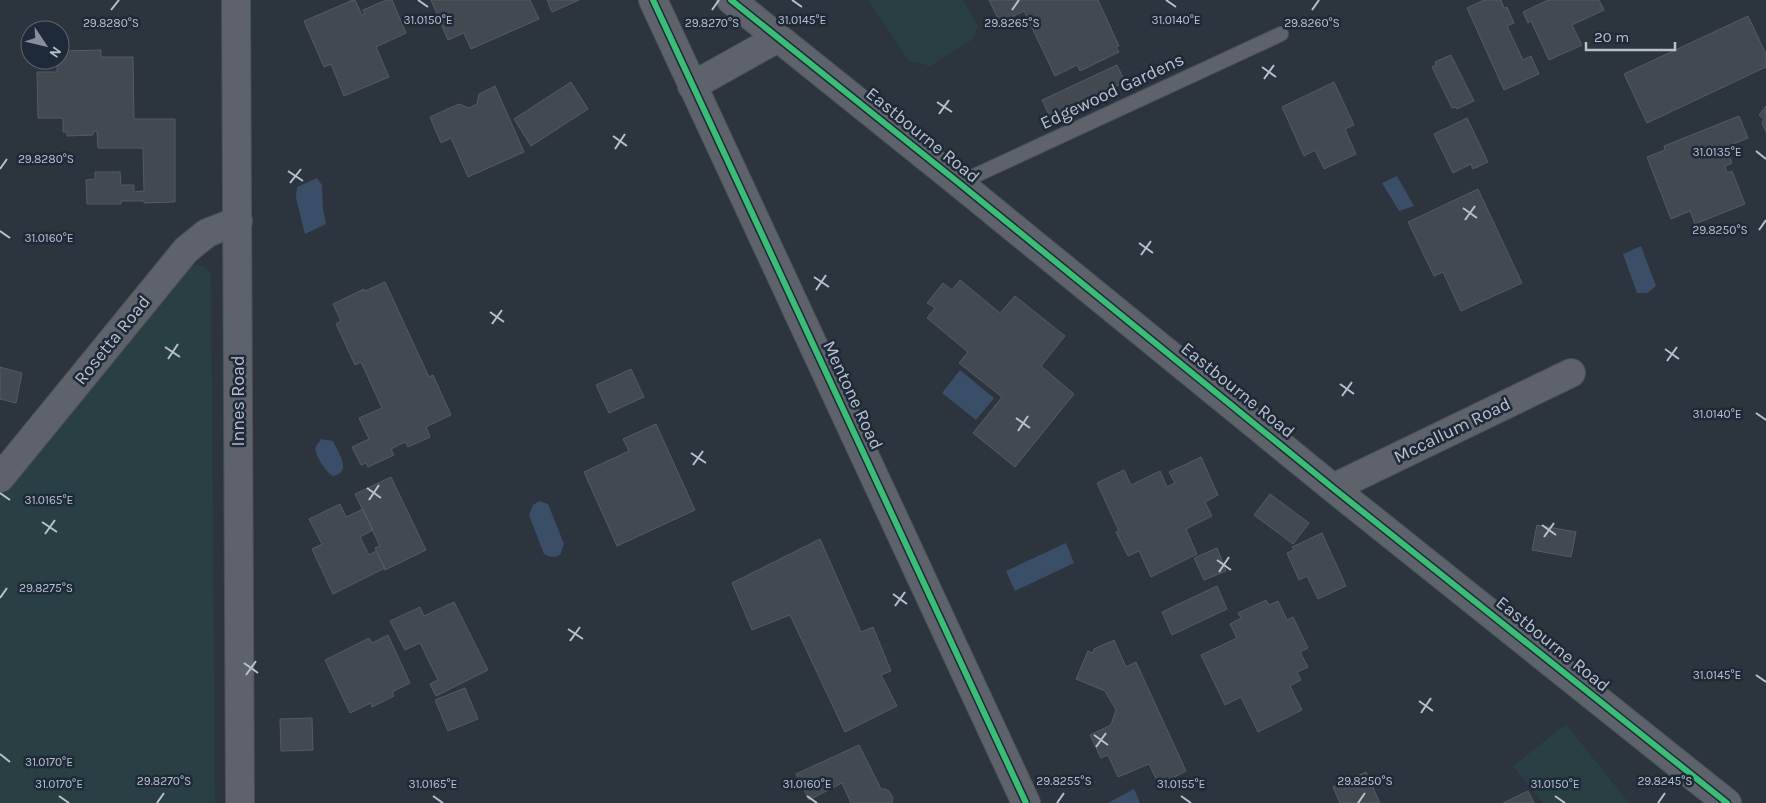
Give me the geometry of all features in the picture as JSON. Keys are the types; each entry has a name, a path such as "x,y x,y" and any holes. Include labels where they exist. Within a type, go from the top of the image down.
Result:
{"street":[{"name":"Innes Road","path":"236,0 240,803"},
{"name":"Mentone Road","path":"653,0 1026,803"},
{"name":"Eastbourne Road","path":"730,0 959,182 1333,488 1727,803"},
{"path":"692,86 778,38"},
{"name":"Rosetta Road","path":"0,478 186,250 208,233 238,221"},
{"name":"Mccallum Road","path":"1333,488 1571,372"}],"lane":[{"name":"Edgewood Gardens","path":"959,182 1281,34"}],"green space":[{"path":"868,0 963,0 978,26 972,40 930,66 909,61"},
{"path":"197,264 206,267 211,275 215,803 0,803 0,497 187,267"},
{"path":"1566,724 1629,803 1543,803 1513,766"}],"water":[{"path":"1397,176 1414,206 1399,211 1382,183"},
{"path":"317,178 322,185 326,224 305,234 296,198 297,187"},
{"path":"1641,246 1656,286 1647,293 1637,293 1623,254"},
{"path":"960,370 994,398 976,420 942,393"},
{"path":"321,439 333,441 343,466 339,474 333,476 330,474 318,458 316,446"},
{"path":"539,501 548,504 564,544 558,556 552,557 544,554 529,515 533,505"},
{"path":"1066,543 1074,563 1015,591 1006,571"},
{"path":"1134,789 1140,803 1108,803"}],"building":[{"path":"355,0 362,15 365,14 363,10 386,0 392,0 406,33 376,47 389,77 344,96 331,64 324,67 304,21"},
{"path":"431,0 530,0 539,19 471,49 464,33 448,40"},
{"path":"547,0 579,0 552,12"},
{"path":"989,0 1098,0 1119,46 1116,47 1119,52 1080,71 1077,65 1055,76 1024,11 1000,23"},
{"path":"1484,0 1501,0 1504,8 1507,7 1514,23 1507,26 1523,60 1531,56 1539,74 1504,90 1467,8"},
{"path":"1548,0 1599,0 1604,10 1572,25 1582,45 1549,60 1531,21 1528,23 1523,12"},
{"path":"1748,16 1766,54 1766,67 1647,123 1624,74"},
{"path":"101,50 101,57 133,57 134,119 175,119 175,202 144,203 144,201 121,201 121,204 87,204 86,180 95,179 95,172 120,172 121,185 134,185 134,192 144,191 143,148 98,148 97,131 93,132 93,135 67,136 67,132 63,132 63,118 38,118 37,72 70,70 70,51"},
{"path":"1451,55 1474,101 1457,109 1455,107 1452,108 1432,67 1436,65 1435,62"},
{"path":"1117,65 1125,82 1050,117 1042,100"},
{"path":"571,82 588,109 531,146 514,119"},
{"path":"1334,82 1354,125 1345,129 1356,154 1324,169 1315,150 1304,156 1282,107"},
{"path":"495,86 524,152 468,177 451,138 441,143 430,117 459,104 469,108 477,104 479,94"},
{"path":"1766,106 1766,132 1762,123 1764,119 1759,115"},
{"path":"1739,116 1748,138 1726,147 1732,163 1725,166 1727,173 1732,171 1745,204 1695,224 1690,211 1671,219 1647,157 1665,150 1664,146"},
{"path":"1467,118 1488,162 1473,169 1471,164 1453,173 1434,134"},
{"path":"1478,189 1522,283 1461,311 1443,272 1434,276 1408,222"},
{"path":"960,280 1000,313 1015,296 1065,336 1041,366 1074,394 1015,467 973,433 1002,397 959,363 968,352 927,318 935,308 927,303 943,283 952,290"},
{"path":"385,282 429,377 433,375 451,415 426,427 430,437 408,447 405,442 391,449 394,455 368,467 366,463 361,465 352,447 369,439 359,418 382,408 361,362 355,365 336,324 341,321 333,304 364,289 365,291"},
{"path":"0,367 22,373 16,403 0,399"},
{"path":"631,369 644,397 609,413 596,385"},
{"path":"656,424 695,510 617,546 584,472 629,451 623,439"},
{"path":"1201,457 1218,495 1205,502 1212,516 1186,529 1197,554 1151,577 1139,551 1128,556 1116,532 1119,531 1097,483 1124,470 1131,485 1160,471 1167,487 1175,483 1169,472"},
{"path":"391,477 426,550 385,570 375,548 380,546 355,494"},
{"path":"1270,494 1309,523 1293,544 1254,515"},
{"path":"340,504 346,517 363,509 373,530 360,537 369,555 376,551 385,568 333,594 312,549 322,544 309,519"},
{"path":"1537,525 1576,532 1571,557 1532,550"},
{"path":"1322,533 1346,586 1318,599 1307,576 1299,580 1287,553 1294,550 1292,547"},
{"path":"820,539 861,632 873,627 891,671 881,675 897,706 845,732 790,615 752,630 732,583"},
{"path":"1217,548 1226,571 1204,580 1194,558"},
{"path":"1217,586 1227,609 1172,635 1162,612"},
{"path":"1266,600 1269,605 1278,601 1287,620 1293,617 1308,648 1300,652 1308,667 1297,672 1301,680 1290,686 1302,710 1258,732 1241,697 1225,705 1201,655 1237,638 1230,624 1241,618 1238,613"},
{"path":"454,602 488,670 436,696 430,684 438,680 420,643 405,650 390,621 420,607 424,616"},
{"path":"388,635 410,683 392,692 394,696 372,707 371,703 350,713 325,660 369,638 372,643"},
{"path":"1114,640 1126,667 1136,662 1186,771 1159,785 1149,764 1118,777 1108,755 1101,758 1090,735 1111,725 1116,710 1105,691 1076,679 1088,651 1093,653 1094,649"},
{"path":"465,688 478,719 448,731 435,700"},
{"path":"312,718 313,750 281,751 280,719"},
{"path":"859,745 881,789 889,791 893,798 892,803 851,803 842,783 809,800 796,774"},
{"path":"1366,772 1380,803 1340,803 1333,787"},
{"path":"1528,791 1534,803 1503,803"}],"cycle path":[{"path":"653,0 1026,803"},
{"path":"731,0 1333,488 1727,803"}]}
